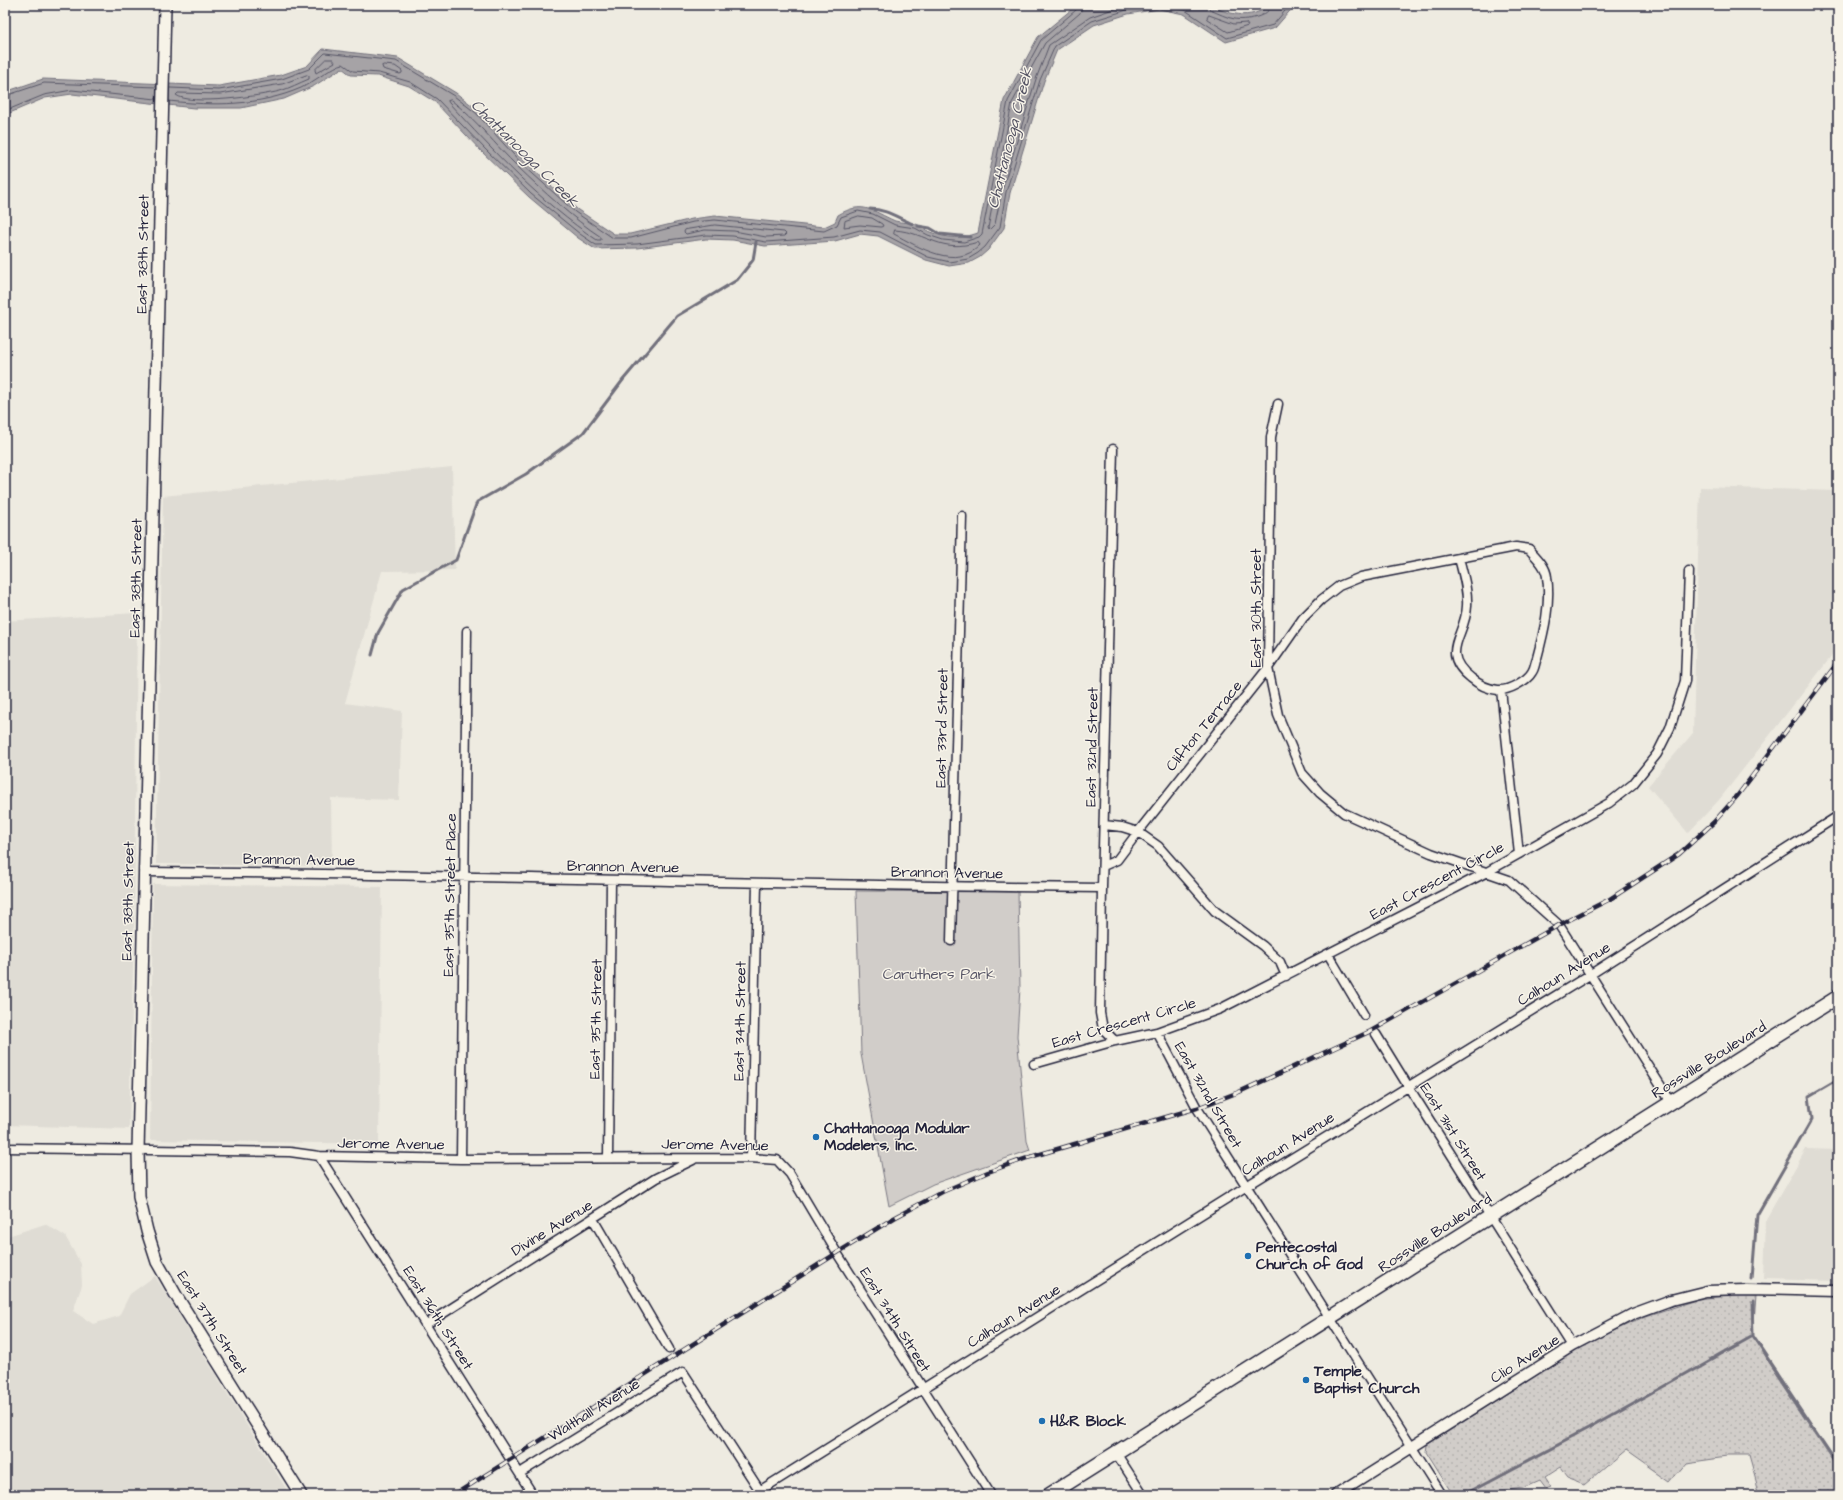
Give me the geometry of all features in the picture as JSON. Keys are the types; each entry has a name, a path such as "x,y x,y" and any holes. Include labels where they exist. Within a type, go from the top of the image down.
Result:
{"highway":[{"name":"Rossville Boulevard","path":"1049,1495 1838,997"}],"main road":[{"name":"East 38th Street","path":"138,1151 162,79 165,5"},
{"name":"East 37th Street","path":"138,1151 139,1197 147,1231 157,1262 177,1298 301,1495"}],"street":[{"name":"East 30th Street","path":"1278,404 1271,437 1268,668 1278,715 1288,743 1302,773 1320,793 1344,813 1430,853 1510,880 1534,901 1559,925 1672,1102"},
{"name":"East 32nd Street","path":"1112,449 1100,1013 1103,1029 1115,1040"},
{"name":"East 33rd Street","path":"951,941 962,516"},
{"name":"Clifton Terrace","path":"1102,866 1117,860 1268,668 1303,618 1321,600 1339,586 1361,577 1516,548 1529,549 1540,562 1547,575 1548,592 1544,632 1532,673 1513,688 1501,690"},
{"path":"1459,558 1466,590 1467,608 1454,651 1456,661 1463,672 1479,684 1501,690 1519,854"},
{"name":"East Crescent Circle","path":"1034,1064 1115,1040 1156,1032 1220,1009 1487,872 1609,803 1633,784 1657,754 1670,728 1685,681 1689,571"},
{"name":"East 35th Street Place","path":"461,1159 467,632"},
{"name":"Calhoun Avenue","path":"758,1494 1245,1187 1591,974 1838,816"},
{"path":"1104,825 1122,827 1138,832 1158,846 1215,911 1263,946 1280,962 1286,976"},
{"name":"Brannon Avenue","path":"144,872 321,873 611,881 1102,888"},
{"name":"East 35th Street","path":"608,1158 611,881"},
{"name":"East 34th Street","path":"751,1158 757,883"},
{"path":"1328,954 1364,1015"},
{"name":"East 32nd Street","path":"1156,1032 1197,1108 1245,1187 1442,1495"},
{"name":"East 31st Street","path":"1376,1034 1572,1346"},
{"name":"Jerome Avenue","path":"5,1148 290,1152 319,1156 461,1159 751,1158 777,1160"},
{"name":"East 36th Street","path":"319,1156 533,1495"},
{"name":"Divine Avenue","path":"425,1325 656,1178 695,1158"},
{"name":"East 34th Street","path":"777,1160 790,1174 837,1253 991,1495"},
{"path":"593,1219 669,1349"},
{"name":"Clio Avenue","path":"1336,1495 1572,1346 1633,1314 1671,1300 1707,1291 1746,1290 1838,1292"},
{"name":"Walthall Avenue","path":"520,1473 683,1372 758,1494"},
{"path":"1116,1453 1143,1495"}],"shaded area":[{"path":"452,467 455,570 382,571 345,703 402,711 399,800 331,798 332,866 156,864 163,496"},
{"path":"1700,487 1838,491 1838,648 1719,800 1688,833 1648,786 1693,733"},
{"path":"137,613 134,926 129,1129 5,1125 5,621"},
{"path":"153,884 382,887 379,1144 150,1140"},
{"path":"1806,1149 1838,1150 1838,1281 1764,1279 1766,1219"},
{"path":"45,1224 65,1236 81,1264 82,1285 73,1311 93,1324 119,1316 130,1294 155,1276 290,1495 5,1495 5,1237"}],"green space":[{"name":"Caruthers Park","path":"856,891 1018,892 1020,988 1017,1036 1027,1141 1030,1150 933,1184 889,1206 861,1054"},
{"path":"1736,1295 1755,1296 1752,1337 1838,1466 1838,1495 1760,1495 1749,1456 1728,1456 1685,1462 1669,1481 1625,1450 1586,1483 1568,1476 1561,1467 1544,1478 1550,1487 1545,1489 1539,1481 1523,1488 1483,1493 1483,1495 1453,1495 1426,1452 1427,1445 1587,1343 1646,1316 1699,1299"}],"water":[{"path":"1077,5 1207,5 1231,13 1247,15 1262,10 1269,5 1295,5 1275,28 1226,42 1184,14 1159,9 1128,14 1094,25 1057,50 1044,81 1010,193 1004,228 988,250 980,257 969,263 949,266 926,260 878,236 860,234 835,241 765,246 733,240 706,239 637,248 595,249 578,238 529,197 482,152 435,102 409,86 378,76 351,75 342,68 314,86 284,99 241,108 194,108 72,94 45,98 5,115 5,92 43,79 219,86 281,75 307,66 323,49 398,58 456,93 478,110 524,161 578,210 614,234 630,234 692,219 715,216 824,227 835,222 838,215 854,208 861,208 873,211 895,221 916,224 937,234 949,237 960,237 978,233 1004,100 1038,37"}],"waterway":[{"name":"Chattanooga Creek","path":"870,209 887,212 913,224"},
{"name":"Chattanooga Creek","path":"918,226 930,228 940,234 970,237"},
{"path":"372,655 378,633 403,589 456,560 477,502 526,474 583,433 623,380 677,316 737,280 753,260 756,242"},
{"path":"1752,1278 1757,1215 1812,1119 1809,1096 1838,1079"},
{"path":"1752,1302 1753,1336 1838,1463"},
{"path":"1463,1495 1588,1429 1753,1336"}],"railway":[{"path":"454,1495 837,1253 894,1218 942,1192 988,1172 1027,1158 1197,1108 1239,1092 1371,1031 1559,925 1610,899 1679,854 1714,822 1738,795 1838,662"}],"place":[{"name":"Chattanooga Modular Modelers, Inc.","path":"816,1137"},
{"name":"Pentecostal Church of God","path":"1248,1256"},
{"name":"Temple Baptist Church","path":"1306,1380"},
{"name":"H&R Block","path":"1042,1421"}]}
